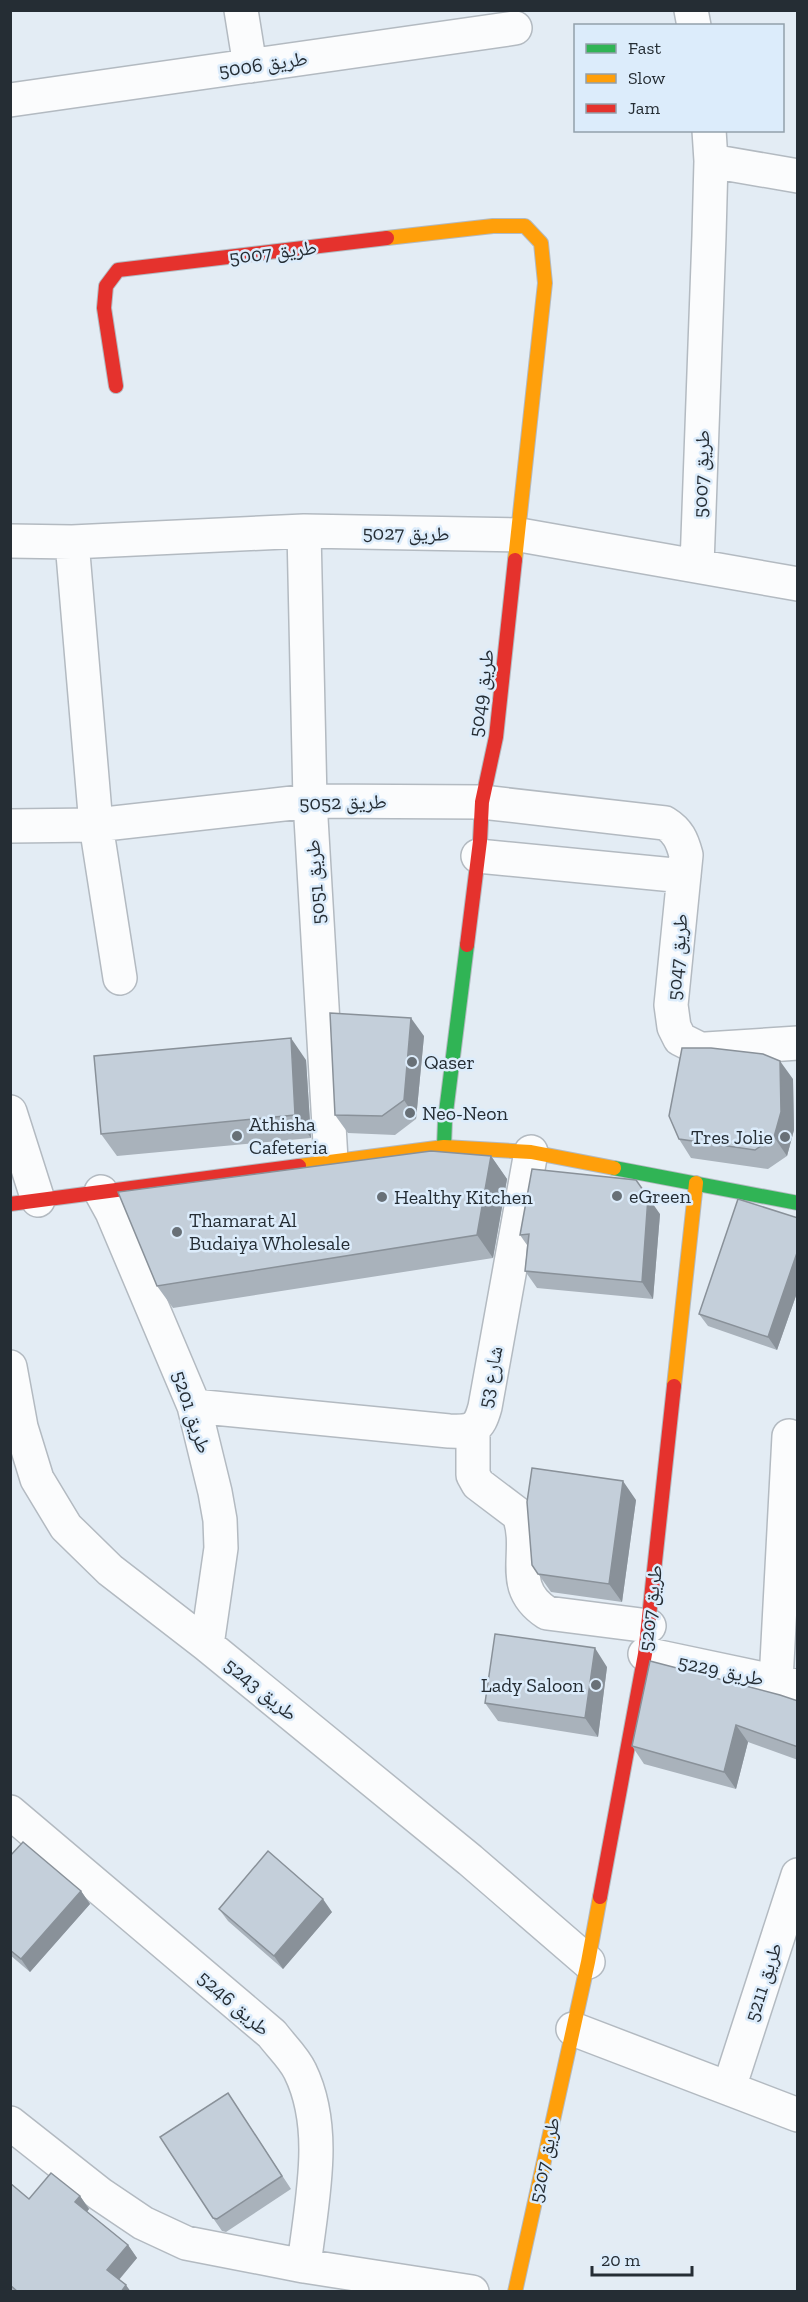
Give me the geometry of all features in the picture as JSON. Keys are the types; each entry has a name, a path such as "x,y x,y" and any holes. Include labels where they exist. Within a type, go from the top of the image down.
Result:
{"street":[{"path":"242,10 250,66"},
{"name":"طريق 5006","path":"10,100 515,28"},
{"path":"710,146 798,176"},
{"name":"طريق 5007","path":"697,565 710,146"},
{"name":"طريق 5007","path":"116,386 104,308 106,286 118,270 493,226 525,226 541,243"},
{"name":"طريق 5049","path":"444,1147 445,1120 478,856 482,802 496,736 520,535 545,283 541,243"},
{"name":"طريق 5027","path":"10,541 72,542 304,531 520,535 798,584"},
{"name":"طريق 5051","path":"304,531 310,801 331,1160"},
{"path":"72,542 96,825 120,978"},
{"name":"طريق 5052","path":"10,826 96,825 310,801 482,802 665,824 674,829"},
{"name":"طريق 5047","path":"674,829 682,840 686,855 671,1005 674,1027 680,1040 706,1049 798,1043"},
{"path":"478,856 684,876"},
{"path":"10,1112 24,1202 444,1147 531,1152 798,1203"},
{"name":"شارع 53","path":"194,1406 449,1431 462,1432 474,1428 481,1422 485,1407 531,1152"},
{"name":"طريق 5207","path":"514,2292 588,1962 647,1640 696,1183"},
{"name":"طريق 5201","path":"101,1192 117,1223 194,1406 220,1520 221,1548 207,1645"},
{"name":"طريق 5243","path":"10,1366 16,1428 37,1479 66,1527 110,1570 207,1645 470,1860 588,1962"},
{"name":"طريق 5229","path":"474,1428 473,1475 478,1484 519,1515 524,1538 524,1584 534,1605 548,1613 647,1640 787,1684"},
{"path":"787,1684 789,1436"},
{"name":"طريق 5246","path":"10,1812 272,2034 300,2070 315,2116 315,2165 304,2266"},
{"name":"طريق 5211","path":"729,2088 798,1875"},
{"path":"573,2029 798,2115"},
{"path":"10,2123 100,2194 143,2223 186,2243 304,2266 472,2292"}],"building":[{"path":"330,1013 411,1018 404,1100 382,1116 335,1115"},
{"path":"291,1038 295,1115 101,1134 94,1056"},
{"path":"682,1048 711,1048 763,1054 780,1061 781,1112 774,1137 755,1150 679,1139 669,1116"},
{"path":"431,1151 491,1156 477,1235 157,1286 118,1192"},
{"path":"532,1169 636,1180 648,1197 642,1282 525,1271 529,1234 520,1235"},
{"path":"738,1199 798,1218 798,1250 768,1337 699,1314"},
{"path":"532,1468 623,1481 609,1584 538,1574 532,1565 527,1502"},
{"path":"495,1634 595,1648 585,1718 485,1703"},
{"path":"650,1661 798,1701 798,1747 736,1725 724,1772 632,1746"},
{"path":"23,1842 81,1891 21,1959 10,1950 10,1856"},
{"path":"268,1851 323,1899 274,1956 219,1909"},
{"path":"228,2093 282,2176 217,2219 213,2218 160,2137"},
{"path":"51,2173 80,2196 75,2202 128,2245 107,2270 126,2285 121,2292 18,2292 10,2285 10,2183 29,2199"}],"traffic: fast":[{"path":"444,1147 445,1120 467,945"},
{"path":"614,1168 798,1203"}],"traffic: slow":[{"path":"387,238 493,226 525,226 541,243 545,283 515,560"},
{"path":"299,1166 444,1147 531,1152 614,1168"},
{"path":"674,1386 696,1183"},
{"path":"515,2292 588,1962 600,1897"}],"traffic: jam":[{"path":"116,386 104,308 106,286 118,270 387,238"},
{"path":"467,945 480,841 482,802 496,737 515,560"},
{"path":"10,1204 299,1166"},
{"path":"600,1897 645,1654 674,1386"}],"place":[{"name":"Qaser","path":"412,1062"},
{"name":"Neo-Neon","path":"410,1113"},
{"name":"Athisha Cafeteria","path":"237,1136"},
{"name":"Tres Jolie","path":"785,1137"},
{"name":"eGreen","path":"617,1196"},
{"name":"Healthy Kitchen","path":"382,1197"},
{"name":"Thamarat Al Budaiya Wholesale","path":"177,1232"},
{"name":"Lady Saloon","path":"596,1685"}]}
